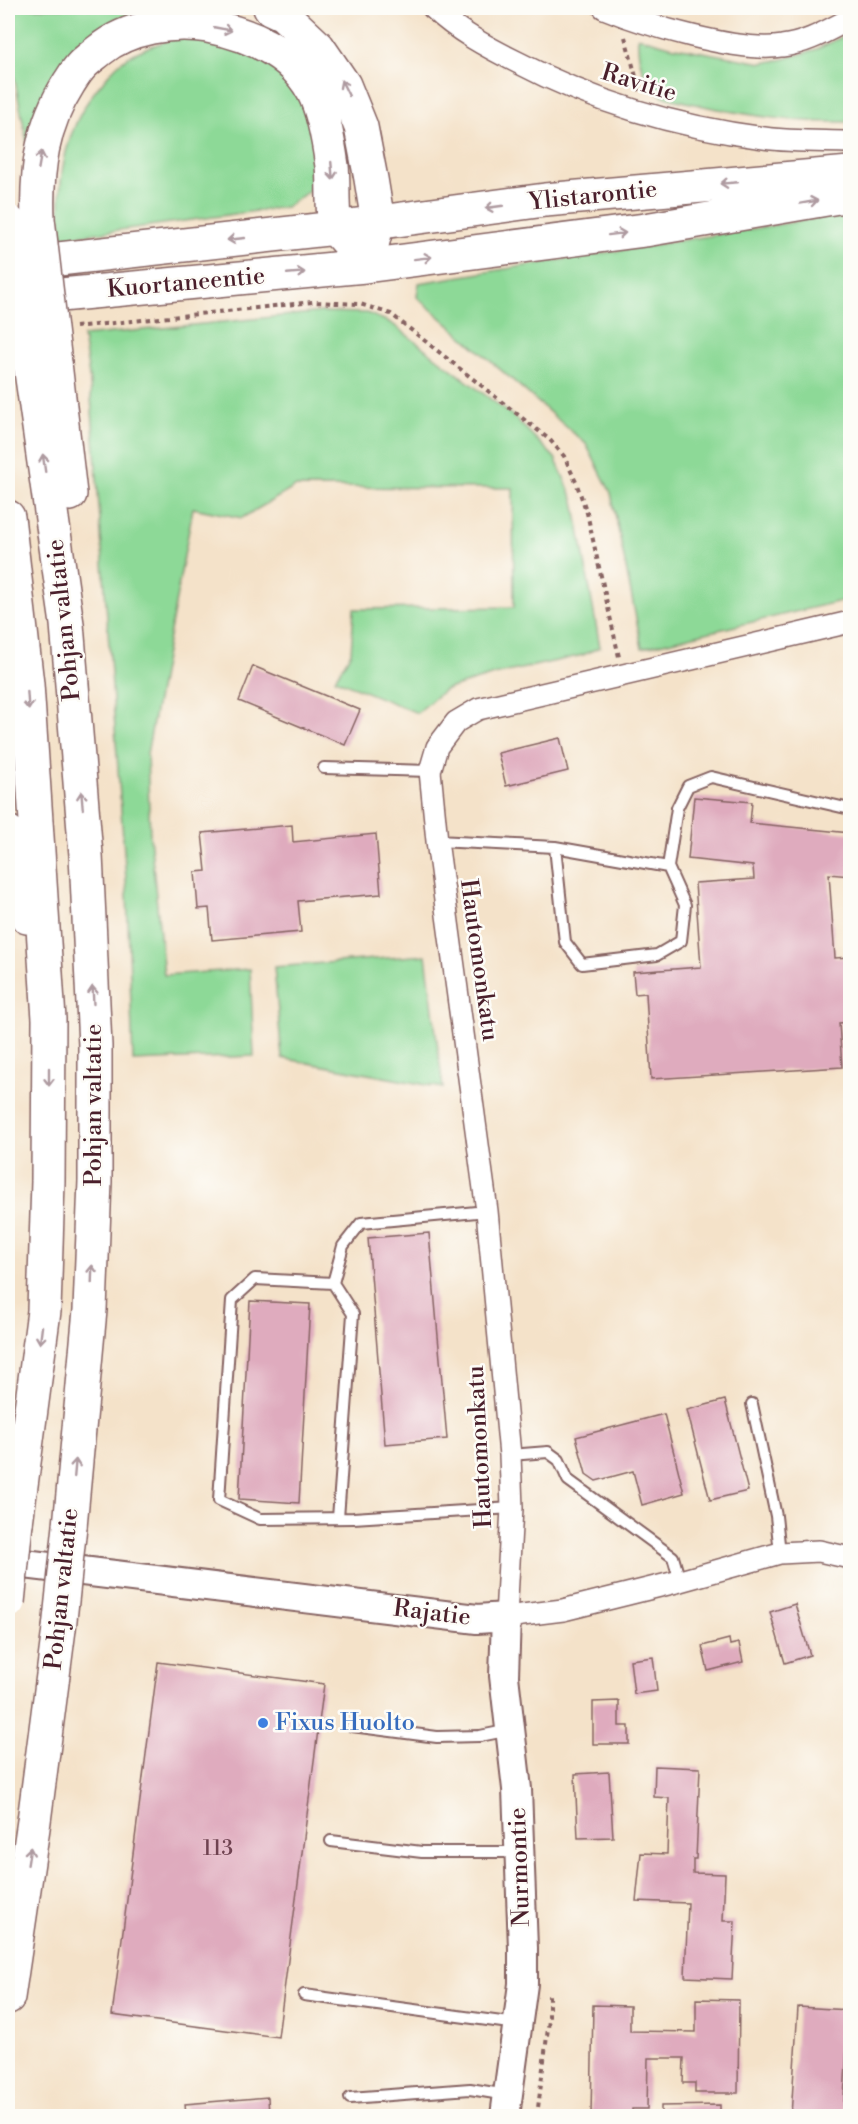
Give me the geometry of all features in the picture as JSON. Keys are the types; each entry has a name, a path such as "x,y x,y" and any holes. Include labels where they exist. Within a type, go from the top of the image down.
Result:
{"highway":[{"path":"270,8 283,14 318,47 344,85 361,127 378,222 365,266"},
{"name":"Pohjan valtatie","path":"8,1997 34,1821 70,1526 90,1310 95,1181 95,1046 86,855 68,624 42,363 18,218 38,170 45,133 61,96 81,66 106,45 136,32 164,24 195,24 232,31 264,44 291,64 313,91 325,128 332,166 336,228"},
{"name":"Ylistarontie","path":"336,228 545,200 850,172"},
{"name":"Ylistarontie","path":"365,266 645,230 850,195"},
{"path":"336,228 365,266"},
{"name":"Kuortaneentie","path":"8,265 336,228"},
{"name":"Kuortaneentie","path":"8,300 365,266"},
{"name":"Pohjan valtatie","path":"8,517 27,684 49,1019 44,1311 8,1602"},
{"path":"8,832 49,1019"}],"street":[{"name":"Ravitie","path":"433,8 484,45 541,75 592,96 648,114 714,130 766,138 850,142"},
{"path":"615,10 698,37 743,46 781,47 819,37 850,19"},
{"name":"Hautomonkatu","path":"506,1617 512,1508 510,1455 488,1211 437,841 430,771 437,747 456,722 478,709 850,621"},
{"name":"Rajatie","path":"8,1562 477,1619 563,1610 780,1553 819,1551 850,1558"},
{"name":"Nurmontie","path":"506,1617 504,1676 517,1789 523,1984 506,2106"}],"lane":[{"path":"324,768 430,771"},
{"path":"555,847 565,942 582,964 657,955 681,941 685,904 668,867 677,808 688,786 711,777 850,809"},
{"path":"437,841 555,847 668,867"},
{"path":"338,1518 353,1314 333,1283 343,1245 361,1223 488,1211"},
{"path":"333,1283 255,1279 232,1299 219,1500 260,1519 338,1518 512,1508"},
{"path":"752,1404 776,1516 780,1553"},
{"path":"510,1455 548,1452 560,1460 568,1480 673,1557 680,1581"},
{"path":"352,1726 437,1737 480,1736 511,1730"},
{"path":"331,1841 422,1852 520,1852"},
{"path":"304,1995 517,2024"},
{"path":"350,2098 470,2089 506,2106"}],"path":[{"path":"615,10 648,114"},
{"path":"66,328 313,302 360,304 391,314 550,440 564,456 576,482 586,513 622,675"}],"green space":[{"path":"8,8 190,8 148,13 110,29 31,163 8,45"},
{"path":"199,33 243,43 302,93 320,163 309,191 286,207 62,238 60,195 66,153 80,114 91,96 115,68 129,56 158,44"},
{"path":"850,33 850,122 768,117 727,111 669,98 660,94 649,82 638,53 638,37 670,46 762,63 817,49"},
{"path":"850,213 850,599 642,648 611,493 586,444 417,297 419,283"},
{"path":"322,312 367,313 391,323 514,417 555,458 574,501 600,647 583,655 498,674 444,690 417,713 335,679 351,653 354,609 514,607 513,488 295,487 242,518 193,508 147,754 150,836 164,975 250,969 254,1056 133,1061 127,893 90,383 83,336"},
{"path":"426,955 443,1088 282,1058 274,967"}],"building":[{"path":"253,666 360,710 345,745 239,701"},
{"path":"560,738 568,771 506,786 498,753"},
{"path":"694,797 752,802 750,823 850,833 850,876 829,874 835,958 850,957 850,1022 839,1023 842,1067 651,1079 646,993 635,994 633,972 701,967 695,883 754,879 753,866 688,859"},
{"path":"292,825 293,842 376,834 381,894 298,901 301,932 212,940 209,908 198,909 195,872 206,871 202,833"},
{"path":"429,1233 447,1439 385,1444 368,1238"},
{"path":"250,1301 310,1304 299,1503 239,1499"},
{"path":"725,1400 748,1491 710,1500 687,1410"},
{"path":"664,1414 684,1493 642,1505 633,1471 596,1481 586,1474 576,1437"},
{"path":"795,1604 810,1655 785,1663 770,1612"},
{"path":"729,1639 730,1645 739,1643 743,1662 708,1671 702,1646"},
{"path":"653,1657 657,1691 634,1694 630,1660"},
{"path":"158,1662 324,1684 278,2037 112,2015"},
{"path":"619,1701 619,1726 629,1726 629,1744 593,1744 593,1702"},
{"path":"655,1766 700,1768 696,1859 693,1859 693,1873 725,1874 723,1921 735,1921 732,1979 685,1977 688,1903 636,1901 641,1853 667,1854 669,1798 654,1797"},
{"path":"609,1772 613,1837 578,1838 575,1774"},
{"path":"696,1999 739,2000 738,2093 695,2093 695,2083 683,2083 684,2058 648,2058 647,2109 632,2109 632,2116 591,2116 593,2005 630,2006 630,2031 696,2032"},
{"path":"798,2007 849,2010 843,2116 791,2116"},
{"path":"268,2097 269,2116 186,2116 185,2104"},
{"path":"720,2105 720,2116 661,2116 661,2106"}],"place":[{"name":"Fixus Huolto","path":"263,1723"}]}
